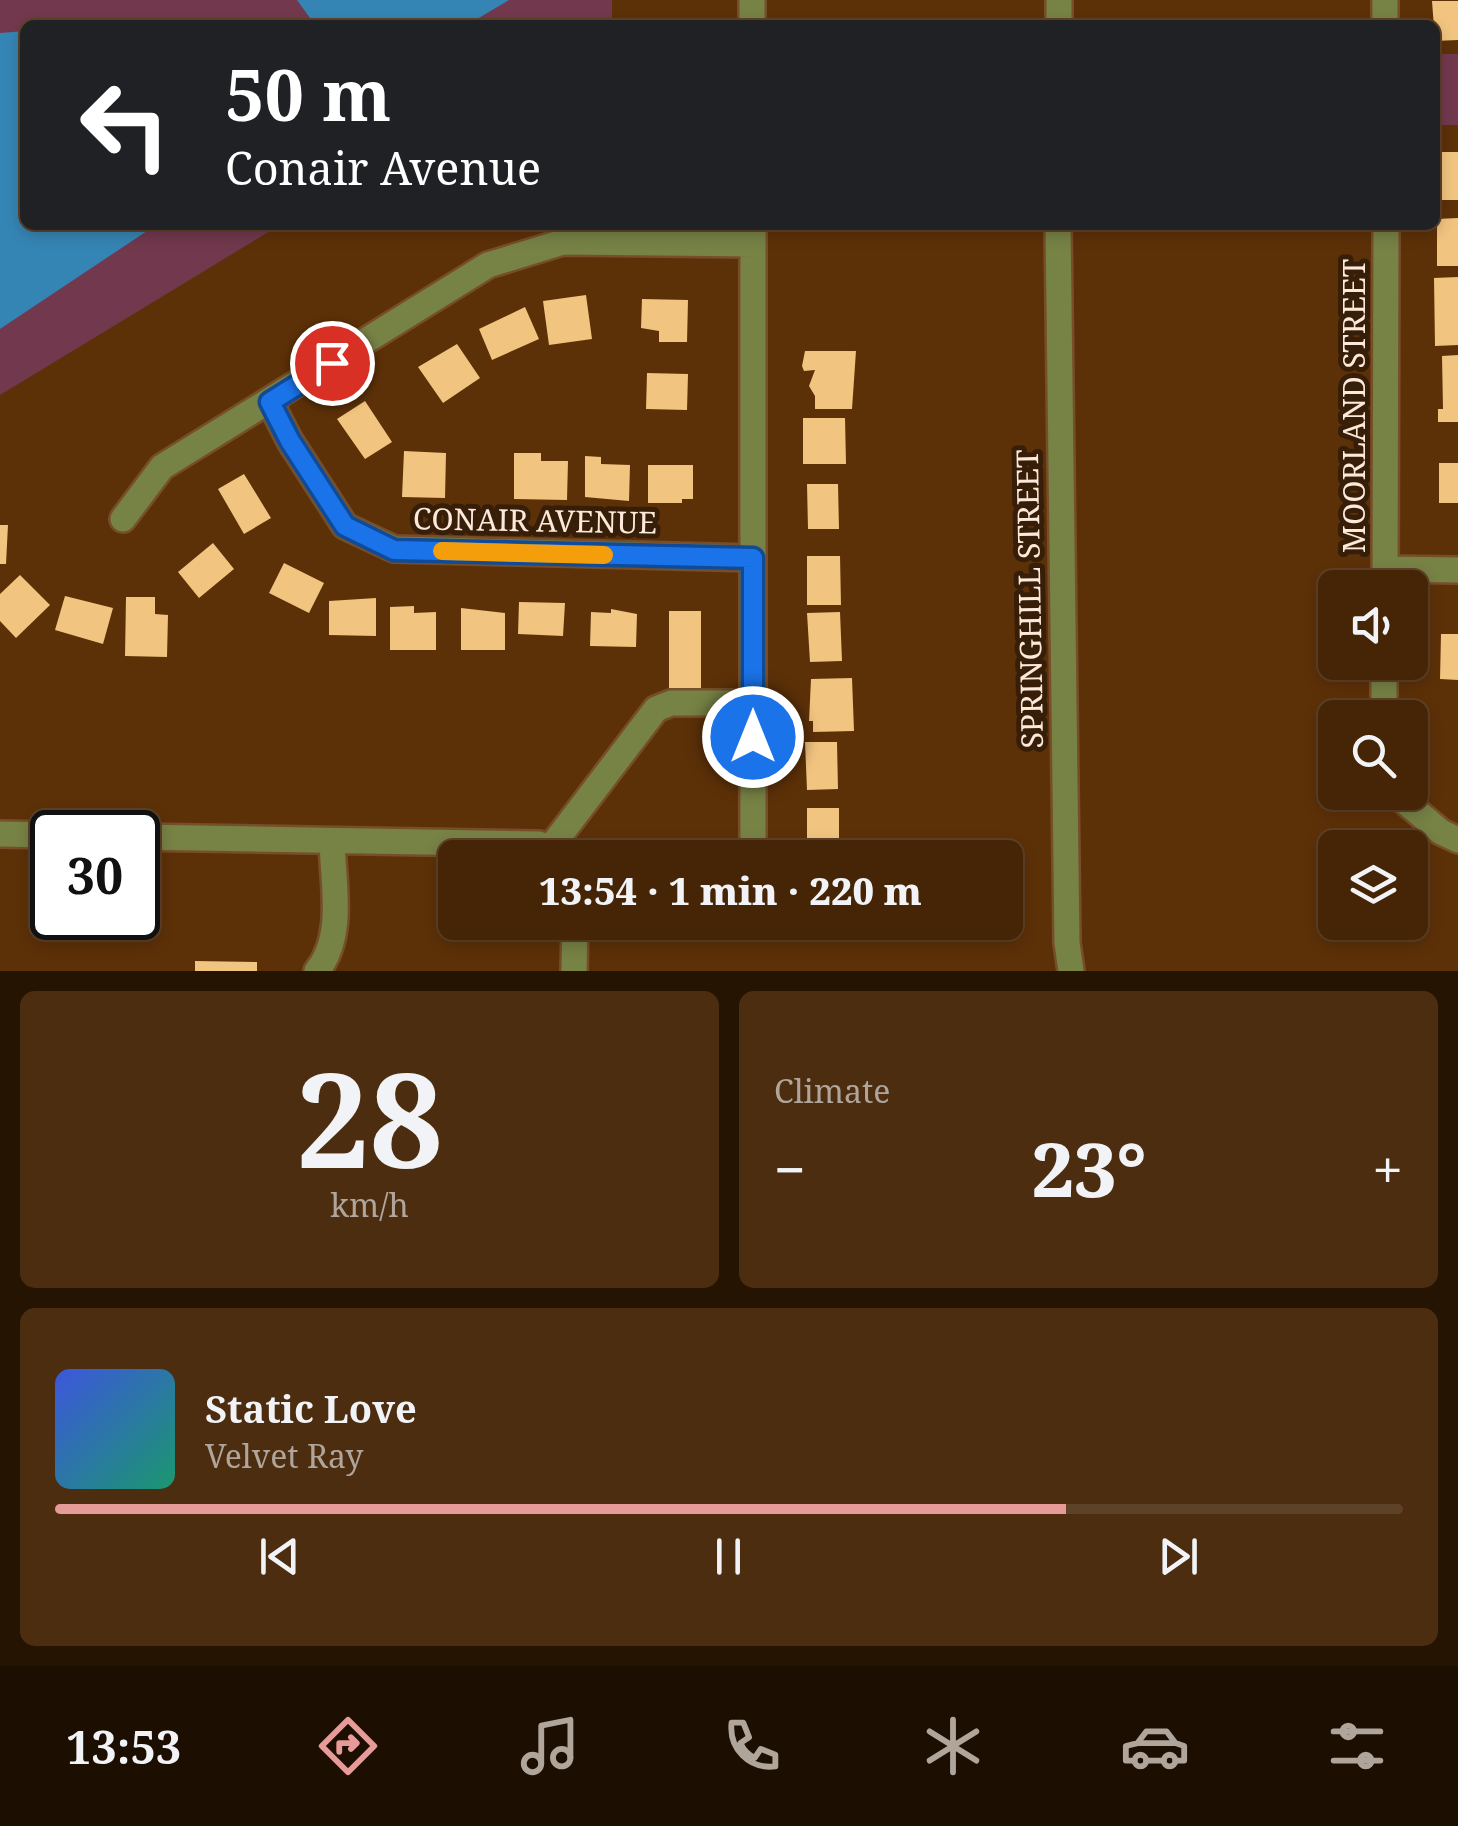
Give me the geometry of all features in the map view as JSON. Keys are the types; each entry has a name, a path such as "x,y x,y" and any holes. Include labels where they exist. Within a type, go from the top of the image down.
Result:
{"street":[{"name":"SPRINGHILL STREET","path":"1058,230 1067,943 1071,971"},
{"name":"MOORLAND STREET","path":"1385,570 1386,230"},
{"path":"123,520 162,467 488,265 563,242 753,234 753,839"},
{"name":"CONAIR AVENUE","path":"270,402 290,441 345,526 394,550 753,558"},
{"path":"1428,573 1458,570"},
{"path":"566,840 656,709 682,702 753,703"},
{"path":"1416,810 1450,836"},
{"path":"0,834 30,835"},
{"path":"160,838 438,847"},
{"path":"317,971 326,960 334,931 332,842"},
{"path":"574,940 574,971"}],"shaded area":[{"path":"0,0 612,0 612,20 20,20 20,230 272,230 0,395"},
{"path":"1440,54 1458,54 1458,125 1440,125"}],"water":[{"path":"297,0 509,0 475,20 311,20"},
{"path":"20,31 20,230 148,230 0,329 0,33"}],"building":[{"path":"1432,1 1458,1 1458,40 1440,41 1440,20 1433,20"},
{"path":"1441,152 1458,152 1458,200 1440,200"},
{"path":"1458,218 1458,266 1437,266 1440,219"},
{"path":"1458,277 1458,345 1435,346 1434,278"},
{"path":"586,295 592,339 549,345 543,301"},
{"path":"642,299 688,300 687,342 659,342 659,331 641,328"},
{"path":"525,307 539,339 492,360 479,329"},
{"path":"457,344 480,378 443,403 418,367"},
{"path":"805,351 856,351 852,409 815,409 815,396 809,386 815,370 804,371"},
{"path":"1458,355 1458,422 1438,422 1438,409 1443,409 1442,356"},
{"path":"647,373 688,374 687,410 646,409"},
{"path":"365,401 392,442 365,459 337,419"},
{"path":"803,418 845,418 846,464 803,464"},
{"path":"404,451 446,453 445,498 402,497"},
{"path":"514,453 541,453 541,461 568,461 567,500 514,499"},
{"path":"585,456 601,457 601,464 630,465 629,501 585,497"},
{"path":"1439,463 1458,463 1458,503 1439,503"},
{"path":"648,465 693,465 693,499 682,499 682,503 648,503"},
{"path":"244,474 271,518 244,534 218,489"},
{"path":"807,484 838,484 839,529 808,529"},
{"path":"0,525 8,525 6,564 0,564"},
{"path":"213,543 234,569 199,598 178,572"},
{"path":"807,556 840,556 841,605 807,605"},
{"path":"284,563 324,583 309,613 269,593"},
{"path":"20,575 50,605 16,638 0,621 0,594"},
{"path":"65,596 113,608 103,644 55,630"},
{"path":"126,597 155,597 155,614 168,615 167,657 125,656"},
{"path":"376,598 376,636 329,635 329,601"},
{"path":"519,602 565,603 563,636 518,634"},
{"path":"414,606 414,613 436,612 436,650 390,650 390,607"},
{"path":"461,608 505,613 505,650 461,650"},
{"path":"611,609 637,614 636,647 590,646 591,612 611,613"},
{"path":"669,611 701,611 701,689 669,688"},
{"path":"840,612 842,661 810,662 807,613"},
{"path":"1441,634 1458,634 1458,680 1440,679"},
{"path":"852,678 854,731 813,732 813,721 809,721 811,679"},
{"path":"805,742 837,742 838,789 807,790"},
{"path":"807,808 839,808 839,840 807,840"},
{"path":"195,961 257,962 257,971 195,971"}],"slow traffic":[{"path":"442,551 604,555"}],"route":[{"path":"332,363 270,402 290,441 345,526 394,550 753,558 753,737"}]}
